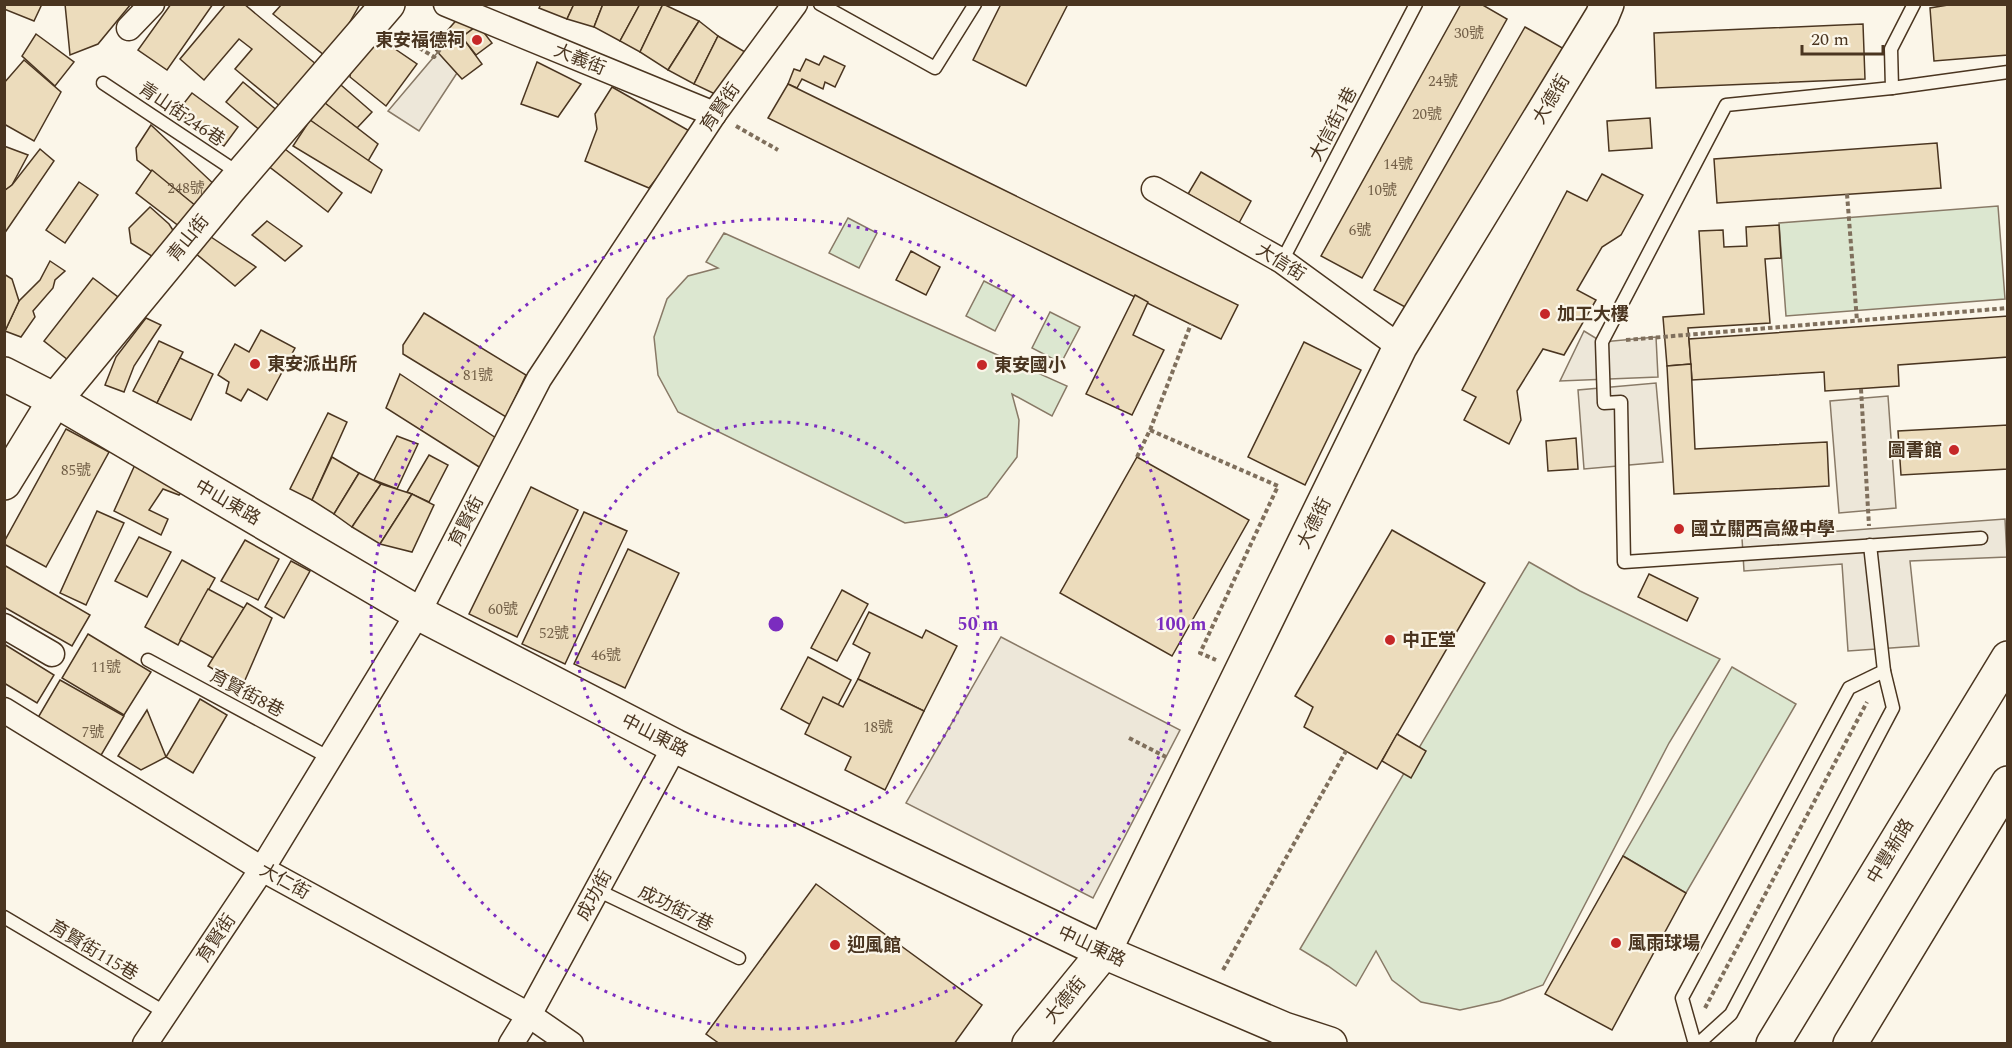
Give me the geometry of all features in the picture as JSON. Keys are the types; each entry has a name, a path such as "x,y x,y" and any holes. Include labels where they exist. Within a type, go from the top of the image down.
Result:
{"street":[{"path":"129,28 152,4"},
{"name":"育賢街","path":"145,1044 262,869 418,613 539,379 714,114 795,4"},
{"name":"大德街","path":"1029,1044 1104,952 1400,347 1602,16 1607,4"},
{"name":"大義街","path":"457,9 714,114"},
{"name":"青山街","path":"4,483 55,400 241,175 381,12"},
{"name":"大信街","path":"1154,189 1282,261 1400,347"},
{"name":"中山東路","path":"4,374 55,400 418,613 675,746 1104,952 1284,1029 1330,1044"},
{"path":"4,626 52,654"},
{"name":"中豐新路","path":"1773,1044 2007,658"},
{"name":"大仁街","path":"4,710 262,869 529,1015 571,1044"},
{"name":"成功街","path":"511,1044 675,746"},
{"path":"1850,1044 2007,783"}],"lane":[{"path":"820,4 935,68 975,4"},
{"name":"大信街1巷","path":"1282,261 1416,4"},
{"path":"1892,88 1891,49 1914,4"},
{"path":"1981,537 1624,562 1621,402 1604,403 1602,342 1726,105 1892,88 2007,72"},
{"name":"青山街246巷","path":"103,83 241,175"},
{"path":"1870,545 1884,670 1893,708 1731,1014 1696,1044 1682,998 1849,688 1884,670"},
{"name":"育賢街8巷","path":"148,660 330,758"},
{"name":"成功街7巷","path":"597,890 739,958"},
{"name":"育賢街115巷","path":"4,917 166,1013"}],"path":[{"path":"381,12 434,57 457,9"},
{"path":"714,114 778,150"},
{"path":"1847,194 1857,321"},
{"path":"1602,342 2007,308"},
{"path":"1137,457 1150,430 1191,324"},
{"path":"1861,389 1870,545"},
{"path":"1150,430 1278,486 1200,652 1241,672"},
{"path":"1703,1015 1706,1005 1884,670"},
{"path":"1129,738 1194,770"},
{"path":"1208,997 1346,751"}],"green space":[{"path":"1998,206 2005,299 1786,316 1779,223"},
{"path":"848,218 877,233 859,268 829,253"},
{"path":"724,233 1067,386 1052,416 1012,394 1019,420 1017,457 987,497 947,517 905,523 678,412 658,375 654,337 667,299 688,276 718,268 706,262"},
{"path":"984,281 1013,296 995,331 966,316"},
{"path":"1050,312 1080,327 1061,363 1032,348"},
{"path":"1529,562 1580,591 1720,659 1669,743 1543,985 1500,1001 1460,1010 1421,1002 1392,980 1376,951 1356,986 1300,949"},
{"path":"1732,667 1796,704 1686,893 1623,856"}],"shaded area":[{"path":"438,52 457,73 419,131 388,111"},
{"path":"1584,331 1602,342 1656,337 1658,377 1560,381"},
{"path":"1656,383 1663,462 1584,469 1578,390"},
{"path":"1888,396 1896,508 1839,513 1830,401"},
{"path":"2005,519 2007,557 1910,561 1919,646 1848,651 1842,564 1744,571 1742,538"},
{"path":"1001,637 1180,730 1093,898 906,803"}],"building":[{"path":"4,4 42,4 34,21 4,9"},
{"path":"65,4 131,4 98,44 70,55"},
{"path":"171,4 213,4 167,70 138,50"},
{"path":"226,4 244,4 317,65 282,108 235,69 252,49 239,39 204,80 180,59"},
{"path":"282,4 360,4 329,59 273,14"},
{"path":"541,4 574,4 567,19 539,8"},
{"path":"574,4 603,4 594,27 567,19"},
{"path":"603,4 640,4 620,41 594,27"},
{"path":"640,4 663,4 640,52 620,41"},
{"path":"663,4 699,21 668,70 640,52"},
{"path":"1001,4 1068,4 1026,86 973,60"},
{"path":"1461,4 1481,4 1507,19 1362,278 1321,256"},
{"path":"1954,4 2008,4 2008,55 1934,61 1930,8"},
{"path":"460,16 478,25 462,37 482,64 462,79 433,47"},
{"path":"699,21 718,36 694,84 668,70"},
{"path":"1863,24 1865,79 1656,88 1654,33"},
{"name":"東安福德祠","path":"478,25 492,43 476,55 462,37"},
{"path":"1525,27 1566,50 1416,313 1374,290"},
{"path":"36,34 74,62 55,86 22,56"},
{"path":"376,36 417,64 386,106 350,77 351,66"},
{"path":"718,36 745,52 715,94 694,84"},
{"path":"824,56 845,66 835,87 825,82 823,89 802,79 797,88 788,84 794,69 800,71 806,59 819,65"},
{"path":"24,60 61,92 34,141 4,124 4,83"},
{"path":"537,62 581,84 558,117 521,104"},
{"path":"334,79 372,112 357,128 318,98"},
{"path":"243,82 279,112 262,132 226,102"},
{"path":"788,84 1238,305 1221,339 768,118"},
{"path":"612,87 693,133 649,188 585,161 597,129 595,114"},
{"path":"192,93 238,127 224,146 177,112"},
{"path":"325,103 378,144 367,163 310,120"},
{"path":"1650,118 1652,148 1609,151 1607,121"},
{"path":"310,120 382,170 371,193 293,146"},
{"path":"151,125 217,187 202,211 137,160 136,148"},
{"path":"1937,143 1941,188 1717,203 1714,159"},
{"path":"4,146 28,155 12,185 4,191"},
{"path":"281,146 342,193 328,212 267,165"},
{"path":"40,149 54,161 4,234 4,191 12,185"},
{"path":"152,170 202,211 184,230 136,193"},
{"path":"1201,172 1251,201 1239,223 1188,194"},
{"name":"加工大樓","path":"1602,174 1643,195 1621,235 1602,247 1577,290 1596,300 1564,355 1543,349 1517,391 1521,420 1509,444 1464,420 1476,397 1462,390 1567,191 1587,201"},
{"path":"79,182 98,195 65,243 46,230"},
{"path":"150,207 169,224 176,235 158,260 131,243 129,228"},
{"path":"267,221 302,246 285,261 252,235"},
{"path":"1779,225 1781,258 1765,259 1770,323 1688,328 1691,364 1667,366 1663,317 1704,314 1699,231 1723,230 1724,247 1747,246 1746,227"},
{"path":"208,235 256,267 235,286 195,253"},
{"path":"911,251 940,267 926,295 896,280"},
{"path":"50,261 65,271 55,280 53,288 33,311 35,317 21,337 5,331 19,301 40,280"},
{"path":"4,274 12,279 19,301 5,331"},
{"path":"93,278 118,297 68,360 44,341"},
{"path":"1135,295 1148,302 1133,335 1164,350 1132,415 1086,394"},
{"path":"424,313 526,375 506,417 403,354 403,345"},
{"path":"2008,316 2008,357 1898,365 1899,386 1825,391 1824,372 1692,380 1689,339"},
{"path":"146,318 161,325 134,366 124,392 105,385 116,357"},
{"name":"東安派出所","path":"261,330 295,348 267,400 248,389 241,401 226,393 229,382 218,375 235,344 249,352"},
{"path":"159,341 183,352 157,403 133,391"},
{"path":"1304,342 1361,370 1305,485 1248,457"},
{"path":"180,358 213,374 191,420 157,403"},
{"path":"1691,364 1695,449 1827,442 1829,486 1674,494 1667,366"},
{"path":"400,374 496,438 484,470 386,408"},
{"path":"328,413 347,422 312,500 290,489"},
{"name":"圖書館","path":"2008,425 2008,469 1901,475 1898,431"},
{"path":"66,429 109,452 46,567 4,542"},
{"path":"397,436 418,444 397,489 374,480"},
{"path":"1576,438 1578,469 1548,471 1546,441"},
{"path":"429,455 448,465 429,502 407,492"},
{"path":"332,457 359,473 334,514 312,500"},
{"path":"1137,457 1249,520 1172,656 1060,593"},
{"path":"138,458 187,485 179,495 163,489 149,510 168,519 161,535 114,511"},
{"path":"359,473 381,484 352,527 334,514"},
{"path":"381,484 412,494 380,544 352,527"},
{"path":"531,487 578,510 517,637 469,614"},
{"path":"412,494 434,505 412,552 380,544"},
{"path":"97,511 124,523 86,605 60,593"},
{"path":"584,512 627,531 565,664 522,644"},
{"name":"中正堂","path":"1392,530 1485,583 1377,769 1304,727 1313,707 1295,696"},
{"path":"139,537 171,552 147,597 115,581"},
{"path":"245,540 279,559 258,600 221,581"},
{"path":"628,549 679,573 625,688 574,664"},
{"path":"182,560 215,578 178,645 145,627"},
{"path":"291,561 310,571 284,618 265,607"},
{"path":"4,565 90,615 72,646 4,607"},
{"path":"1649,574 1698,598 1687,621 1638,597"},
{"path":"208,589 244,608 215,659 180,640"},
{"path":"842,590 868,604 837,661 811,648"},
{"path":"247,603 272,618 242,687 208,666"},
{"path":"869,612 922,638 926,630 957,646 924,711 858,679 870,653 853,644"},
{"path":"88,634 151,672 124,715 62,678"},
{"path":"4,644 54,675 37,703 4,683"},
{"path":"808,657 851,680 824,732 781,709"},
{"path":"858,679 924,711 885,790 845,770 851,757 805,734 823,697 843,707"},
{"path":"60,680 124,716 100,757 36,721"},
{"path":"200,699 227,715 193,773 166,757"},
{"path":"147,710 166,757 141,770 118,756"},
{"path":"1397,734 1426,751 1411,778 1382,761"},
{"name":"風雨球場","path":"1623,856 1686,893 1612,1030 1545,994"},
{"name":"迎風館","path":"816,884 982,1005 954,1044 720,1044 706,1034"}],"place":[{"name":"東安福德祠","path":"477,40"},
{"name":"加工大樓","path":"1545,314"},
{"name":"東安派出所","path":"255,364"},
{"name":"東安國小","path":"982,365"},
{"name":"圖書館","path":"1954,450"},
{"name":"國立關西高級中學","path":"1679,529"},
{"name":"中正堂","path":"1390,640"},
{"name":"風雨球場","path":"1616,943"},
{"name":"迎風館","path":"835,945"}]}
